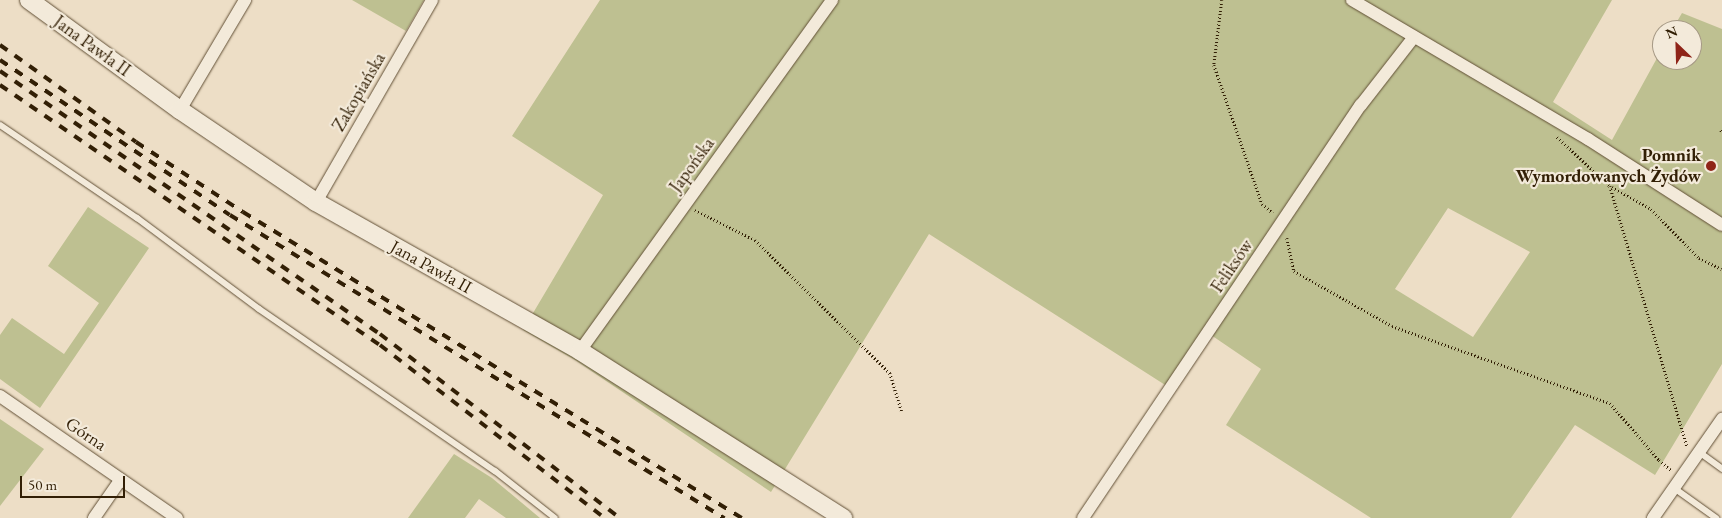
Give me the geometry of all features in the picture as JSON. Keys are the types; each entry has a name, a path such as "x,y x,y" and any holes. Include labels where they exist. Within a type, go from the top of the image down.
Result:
{"main road":[{"name":"Jana Pawła II","path":"29,0 180,110 316,202 580,351 843,518"}],"street":[{"path":"180,110 245,0"},
{"name":"Zakopiańska","path":"316,202 432,0"},
{"name":"Japońska","path":"580,351 832,0"},
{"path":"1352,0 1588,139 1722,225"},
{"name":"Feliksów","path":"1083,518 1361,105 1414,37"},
{"name":"Górna","path":"0,396 177,518"},
{"path":"1653,518 1722,419"},
{"path":"94,518 121,479"}],"lane":[{"path":"0,124 137,218 259,309 494,471 556,518"},
{"path":"1695,458 1722,468"},
{"path":"1678,483 1716,518"}],"path":[{"path":"1222,0 1214,64 1262,204 1284,220 1294,271 1392,326 1610,403 1678,483"},
{"path":"1557,137 1610,186 1651,209 1699,258 1722,269"},
{"path":"1610,186 1695,458"},
{"path":"685,204 756,240 890,373 902,412"}],"green space":[{"path":"352,0 424,0 406,31"},
{"path":"600,0 1612,0 1553,102 1612,140 1652,67 1652,70 1702,70 1702,21 1722,29 1722,364 1655,475 1575,425 1511,518 1371,518 1226,425 1261,369 1211,335 1173,390 929,234 771,492 575,360 523,330 603,195 512,136","holes":["1448,208 1530,252 1473,337 1395,289"]},
{"path":"1682,13 1700,20 1678,20"},
{"path":"88,207 149,248 40,408 0,379 0,335 12,318 64,354 99,303 48,266"},
{"path":"0,419 44,449 0,506"},
{"path":"454,454 492,478 540,518 506,518 479,499 465,518 408,518"}],"railway":[{"path":"0,45 136,142 243,212 742,518"},
{"path":"0,60 230,215 724,518"},
{"path":"0,71 380,334 620,518"},
{"path":"0,85 380,345 605,518"}],"place":[{"name":"Pomnik Wymordowanych Żydów","path":"1711,166"}]}
